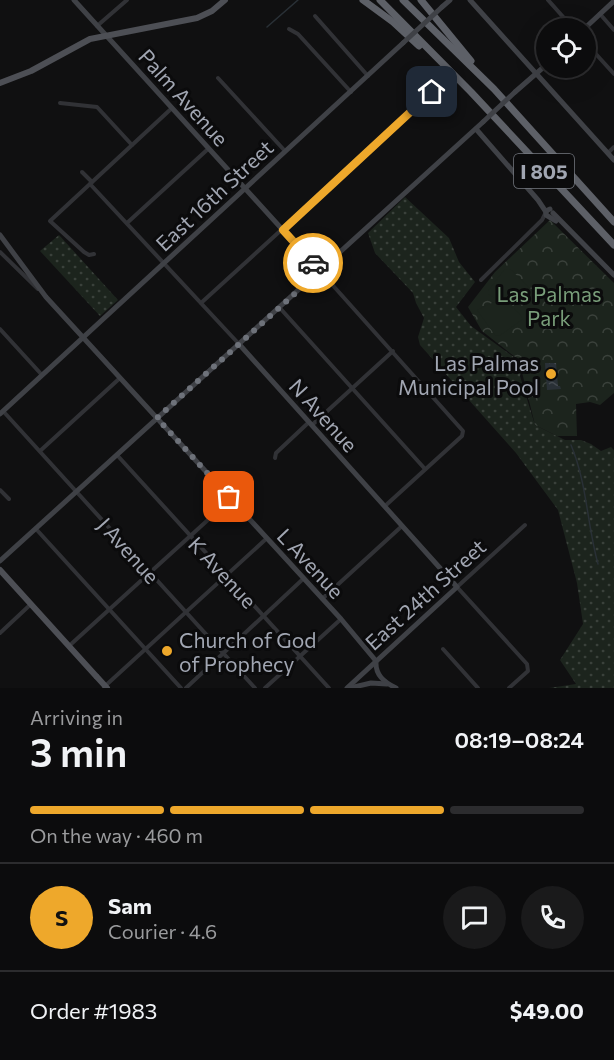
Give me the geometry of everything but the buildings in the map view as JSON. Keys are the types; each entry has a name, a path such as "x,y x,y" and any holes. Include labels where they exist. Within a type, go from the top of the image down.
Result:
{"highway":[{"path":"363,0 393,22 475,96"},
{"name":"I 805","path":"380,0 475,96 614,245"},
{"name":"I 805","path":"403,0 494,88 614,222"},
{"path":"421,0 494,88"}],"main road":[{"path":"0,83 31,71 90,39 197,18 212,11 225,0"},
{"path":"0,570 105,687"}],"street":[{"name":"Palm Avenue","path":"74,0 463,431 462,436 425,469"},
{"path":"97,26 127,0"},
{"name":"East 16th Street","path":"1,413 450,0"},
{"path":"0,561 536,74 470,0"},
{"path":"548,0 564,18"},
{"path":"596,18 614,1"},
{"path":"600,14 614,30"},
{"path":"315,16 368,76"},
{"path":"289,29 298,34 351,92"},
{"path":"596,54 614,74"},
{"path":"218,78 285,151"},
{"path":"540,78 614,160"},
{"path":"201,303 400,122 432,92 435,85"},
{"path":"60,103 97,107 132,145"},
{"path":"94,254 89,255 84,252 50,221 172,108"},
{"path":"476,129 549,214 614,275"},
{"path":"607,153 614,147"},
{"path":"127,223 208,149"},
{"name":"N Avenue","path":"82,172 527,664 528,671 509,688"},
{"path":"482,280 549,214"},
{"path":"0,235 46,297"},
{"name":"L Avenue","path":"0,252 46,297 341,619 376,661 375,669 389,684"},
{"path":"279,307 425,469 384,507"},
{"path":"0,329 43,375"},
{"path":"0,339 5,334"},
{"path":"275,458 276,453 393,351"},
{"path":"40,451 120,378"},
{"name":"J Avenue","path":"1,413 40,451 255,688"},
{"name":"K Avenue","path":"117,455 329,688"},
{"path":"0,490 9,499"},
{"path":"69,646 231,499"},
{"name":"East 24th Street","path":"349,688 525,525"},
{"path":"322,599 402,526"},
{"path":"36,529 182,688"},
{"path":"105,687 266,539"},
{"path":"186,688 303,579"},
{"path":"0,633 31,604"},
{"path":"265,688 341,619"},
{"path":"443,649 478,688"},
{"path":"349,688 371,683 389,684 396,688"}],"green space":[{"path":"405,197 449,238 459,262 475,282 456,307 471,326 518,360 522,369 520,376 535,425 565,440 581,440 601,451 611,447 614,450 614,688 549,688 576,684 560,660 583,624 577,583 558,510 516,453 420,345 418,337 424,318 413,293 375,253 368,233"},
{"name":"Las Palmas Park","path":"550,220 614,283 614,393 600,405 590,402 576,404 577,436 557,436 535,425 519,360 482,331 468,307 495,272"},
{"path":"59,235 118,300 100,316 40,251"},
{"path":"510,269 532,290 522,298 511,301 500,300 488,294 504,270"},
{"path":"494,302 511,307 523,319 499,336 495,335 477,310"}],"water":[{"name":"Las Palmas Municipal Pool","path":"545,363 556,363 558,386 561,389 547,390"}],"waterway":[{"path":"267,27 298,0"},
{"path":"571,445 584,489 598,564"}],"way so far":[{"path":"229,497 157,418 320,271 313,263"}],"place":[{"name":"Las Palmas Municipal Pool","path":"551,374"},
{"name":"Church of God of Prophecy","path":"167,651"}],"route":[{"path":"313,263 283,230 432,92"}]}
